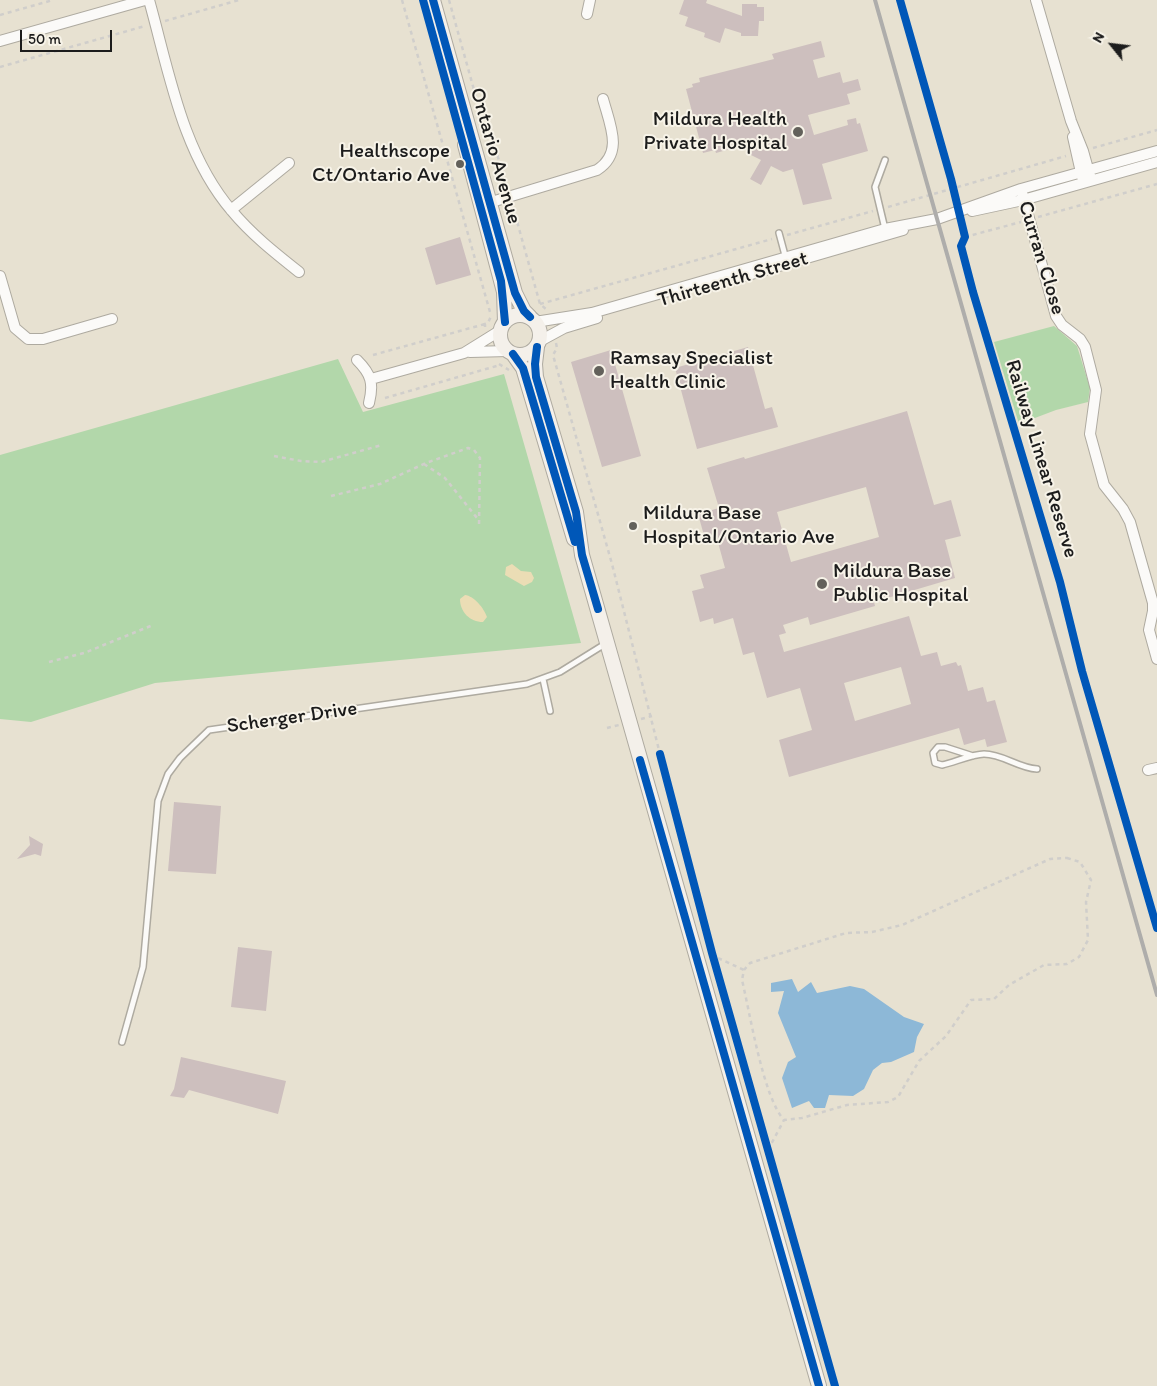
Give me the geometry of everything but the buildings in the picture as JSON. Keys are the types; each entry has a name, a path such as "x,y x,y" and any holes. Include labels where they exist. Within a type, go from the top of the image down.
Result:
{"street":[{"path":"0,41 147,0 190,141 202,167 231,210 266,246 299,272"},
{"name":"Ontario Avenue","path":"424,0 468,157 520,303 533,320"},
{"name":"Ontario Avenue","path":"432,0 485,204 506,307 503,326"},
{"path":"587,14 590,0"},
{"path":"1036,0 1086,176"},
{"path":"485,204 597,170 610,160 613,144 603,99"},
{"name":"Thirteenth Street","path":"533,320 550,320 592,313 927,221 958,213 987,209 1022,194 1086,176 1157,151"},
{"name":"Thirteenth Street","path":"1086,176 1157,162"},
{"path":"231,210 289,163"},
{"name":"Curran Close","path":"1022,194 1058,320 1085,347 1096,390 1090,434 1104,485 1123,509 1130,522 1153,603 1154,611 1149,630 1157,659"},
{"name":"Thirteenth Street","path":"538,344 553,333 575,324 786,261"},
{"path":"0,276 12,322 19,333 28,339 43,339 112,319"},
{"path":"464,353 517,315 533,320 539,327 534,364 536,377 576,512 582,555 819,1386"},
{"path":"503,326 501,342 523,368 571,533 582,555"},
{"path":"371,379 464,353 511,352 526,354 538,344"},
{"path":"356,360 367,371 371,379 369,403"}],"lane":[{"path":"885,160 875,187 886,233"},
{"path":"780,235 786,261"},
{"name":"Scherger Drive","path":"122,1042 144,968 158,801 168,774 180,758 209,730 506,688 543,679 579,662 607,642"},
{"path":"543,679 550,711"},
{"path":"973,756 945,747 938,748 933,753 935,762 942,765 973,756 995,756 1024,769 1037,769"}],"path":[{"path":"0,15 53,0"},
{"path":"0,67 239,0"},
{"path":"402,0 490,312 506,307"},
{"path":"449,0 478,110"},
{"path":"540,304 1157,130"},
{"path":"484,135 494,144 540,304 545,307 550,320"},
{"path":"951,179 965,238 961,246"},
{"path":"965,238 1157,184"},
{"path":"520,303 539,298"},
{"path":"373,355 484,324"},
{"path":"553,333 557,348 553,358 612,564 661,757"},
{"path":"385,398 500,365"},
{"path":"274,456 301,461 321,462 382,446"},
{"path":"331,496 380,484 424,464 468,448 478,453 479,526"},
{"path":"424,464 445,478 478,519"},
{"path":"50,662 90,651 131,632 153,625"},
{"path":"1067,858 1080,862 1091,880 1086,902 1088,940 1080,957 1067,964 1044,965 1009,985 994,999 971,1000 946,1036 919,1061 898,1097 888,1102 847,1105 802,1118 784,1120 777,1112 769,1093 742,980 744,970 750,963 846,933 872,932 902,925 1050,860 1067,858"},
{"path":"710,943 717,971"},
{"path":"712,952 718,958 744,970"},
{"path":"768,1150 784,1120"},
{"path":"765,1140 771,1159"}],"green space":[{"path":"1054,326 1077,346 1090,388 1088,402 1056,410 1019,424 994,342"},
{"path":"338,359 363,412 504,374 581,643 155,683 31,722 0,719 0,455"}],"sand":[{"path":"512,564 521,571 531,572 534,578 532,582 524,586 505,575 506,567"},
{"path":"465,595 475,600 484,610 487,617 483,622 470,618 464,612 460,599"}],"water":[{"path":"792,979 798,992 811,982 817,993 850,986 864,989 904,1017 924,1024 917,1037 914,1052 891,1062 882,1063 873,1070 864,1089 853,1096 829,1095 825,1108 814,1108 809,1101 792,1108 782,1078 788,1062 796,1057 778,1013 784,991 771,992 771,983"}],"railway":[{"path":"875,0 1157,995"}],"cycle path":[{"path":"423,0 501,281 505,322"},
{"path":"433,0 515,293 524,311 530,317"},
{"name":"Railway Linear Reserve","path":"900,0 951,179 965,237 961,246 973,292 1060,582 1082,671 1157,928"},
{"path":"537,347 536,377 576,512 582,555 598,609"},
{"path":"513,354 523,368 575,542"},
{"path":"660,754 712,953 835,1386"},
{"path":"640,760 819,1386"}],"place":[{"name":"Mildura Health Private Hospital","path":"798,132"},
{"name":"Healthscope Ct/Ontario Ave","path":"460,164"},
{"name":"Ramsay Specialist Health Clinic","path":"599,371"},
{"name":"Mildura Base Hospital/Ontario Ave","path":"633,526"},
{"name":"Mildura Base Public Hospital","path":"822,584"}]}
